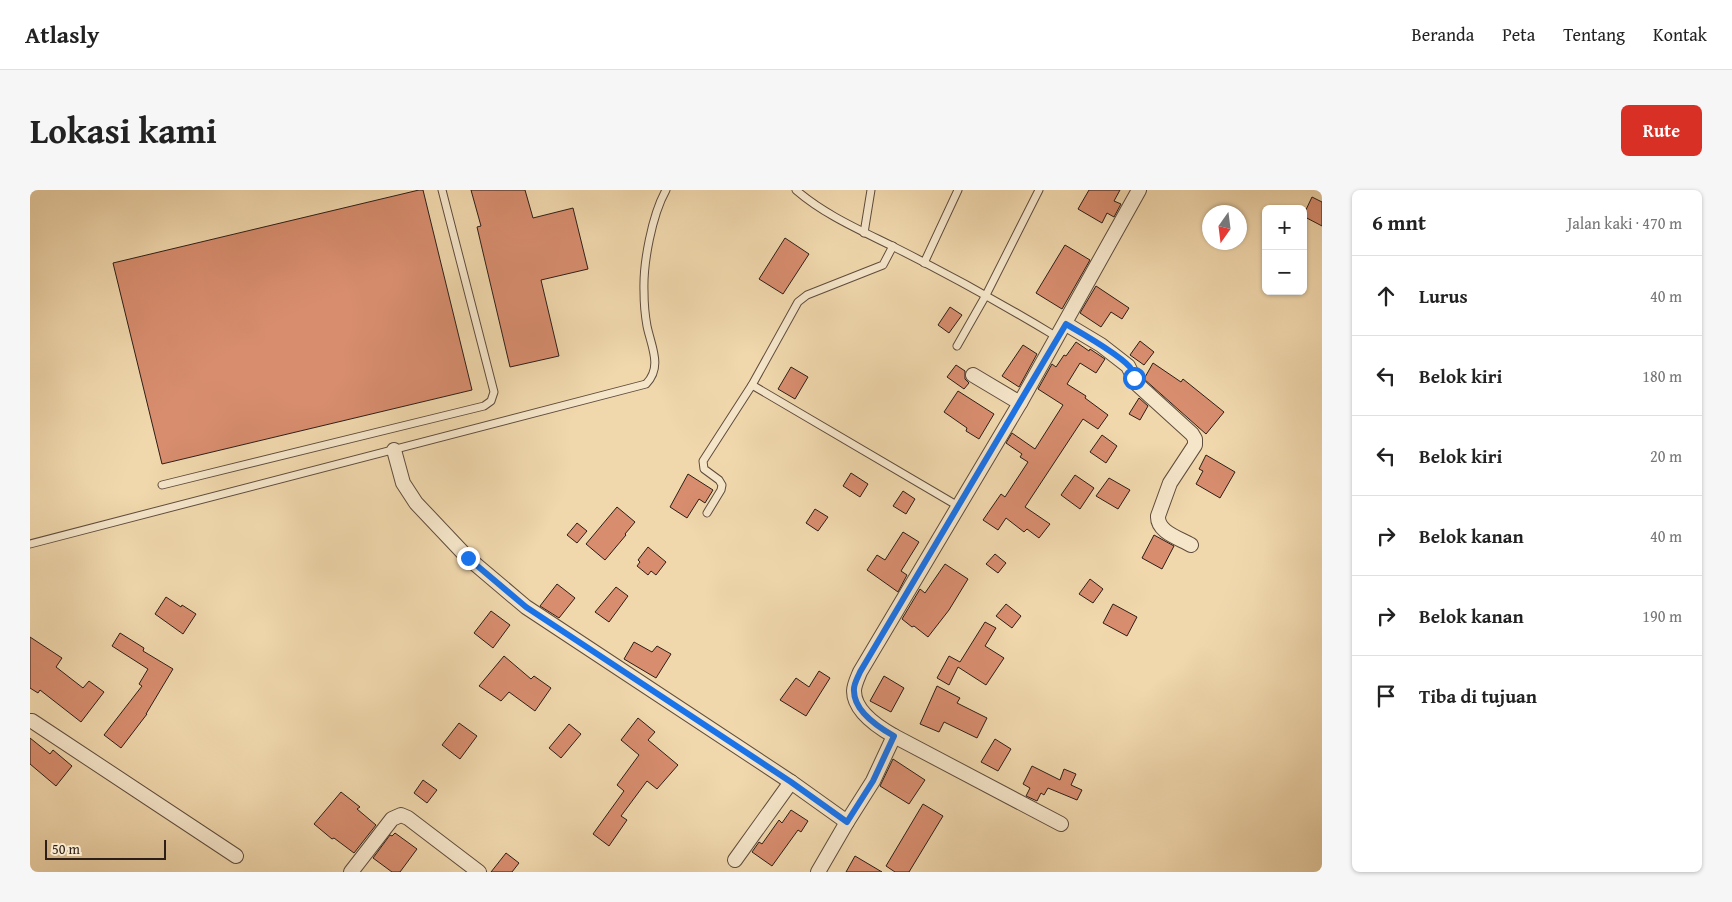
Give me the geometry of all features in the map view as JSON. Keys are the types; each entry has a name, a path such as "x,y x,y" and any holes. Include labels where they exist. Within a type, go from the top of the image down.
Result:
{"street":[{"path":"1061,824 880,728 859,707 854,690 860,672 1066,324 1139,190"},
{"path":"1066,324 1101,345 1128,366 1137,384 1192,434 1195,439 1195,445 1170,483 1158,516 1158,521 1163,530 1191,545"},
{"path":"973,375 1020,403"},
{"path":"394,450 403,483 416,503 468,558 526,607 791,782 847,822"},
{"path":"30,721 236,856"},
{"path":"818,872 873,781 894,736"},
{"path":"735,860 791,782"},
{"path":"351,872 392,819 401,815 408,818 479,872"}],"lane":[{"path":"162,485 484,406 491,401 494,392 442,190"},
{"path":"30,544 646,384 652,378 655,364 647,326 644,290 647,253 654,219 666,190"},
{"path":"796,190 813,204 864,233 893,246 986,295 1058,337"},
{"path":"864,233 871,190"},
{"path":"924,263 958,190"},
{"path":"957,346 986,295 1039,190"},
{"path":"708,512 722,490 722,485 719,480 704,469 703,461 752,384 802,298 883,265 893,246"},
{"path":"752,384 958,506"}],"building":[{"path":"423,190 472,390 162,464 113,263"},
{"path":"471,190 525,190 533,218 573,208 588,269 541,280 559,356 510,367 477,227 481,226"},
{"path":"1089,190 1120,190 1114,201 1121,204 1114,217 1107,213 1102,223 1078,209"},
{"path":"1312,197 1322,202 1322,226 1307,218 1307,208"},
{"path":"785,238 809,254 783,294 759,279"},
{"path":"1065,245 1090,260 1062,309 1036,293"},
{"path":"1096,286 1129,308 1122,319 1111,312 1101,327 1080,313"},
{"path":"950,307 962,315 949,333 938,325"},
{"path":"1140,341 1154,352 1144,365 1130,355"},
{"path":"1076,342 1105,359 1096,373 1080,363 1067,384 1086,396 1085,398 1108,415 1098,429 1083,419 1025,507 1050,524 1039,538 1027,529 1024,532 1006,518 998,530 983,520 1001,494 1005,497 1028,462 1020,457 1022,454 1006,443 1012,433 1035,449 1063,405 1038,389 1052,364 1056,367"},
{"path":"1023,345 1037,354 1019,387 1002,376"},
{"path":"1153,363 1181,382 1183,379 1224,412 1206,434 1144,379"},
{"path":"956,365 965,371 965,379 969,383 964,389 947,377"},
{"path":"791,367 808,377 795,399 778,389"},
{"path":"958,391 994,414 979,439 966,431 967,428 944,412"},
{"path":"1139,398 1148,406 1140,420 1129,414"},
{"path":"1102,435 1117,446 1106,463 1090,452"},
{"path":"1206,455 1235,472 1220,498 1196,484 1203,471 1199,469"},
{"path":"851,473 868,484 860,497 843,486"},
{"path":"688,474 713,490 705,503 699,499 687,518 670,507"},
{"path":"1075,475 1094,488 1080,509 1061,495"},
{"path":"1109,478 1130,490 1118,509 1096,496"},
{"path":"903,491 915,499 906,514 893,506"},
{"path":"617,507 635,522 605,560 586,544"},
{"path":"815,509 828,517 818,531 806,523"},
{"path":"577,523 587,531 577,543 567,535"},
{"path":"903,532 919,542 901,571 907,575 898,592 867,570 877,555 885,560"},
{"path":"1154,535 1174,546 1162,569 1142,558"},
{"path":"648,547 666,562 656,575 651,571 648,575 637,566 640,562 638,560"},
{"path":"995,554 1006,563 998,573 986,564"},
{"path":"945,564 968,579 949,610 928,637 902,619 920,589 925,593"},
{"path":"1090,579 1103,589 1093,603 1079,594"},
{"path":"557,584 575,598 559,618 540,606"},
{"path":"616,587 628,596 609,622 595,612"},
{"path":"166,597 196,614 183,634 155,614"},
{"path":"1006,604 1021,616 1012,628 996,616"},
{"path":"1113,604 1137,617 1127,636 1103,623"},
{"path":"491,611 510,625 493,648 474,633"},
{"path":"985,622 996,628 985,646 1004,658 986,685 958,667 949,685 937,678 949,656 960,662"},
{"path":"120,633 144,648 143,651 173,669 147,714 121,748 104,735 142,686 139,684 148,669 112,646"},
{"path":"30,637 62,658 56,667 83,688 89,681 104,692 81,722 40,690 38,693 30,688"},
{"path":"634,642 652,652 657,646 671,654 656,678 624,659"},
{"path":"504,656 531,679 534,676 551,688 535,711 509,692 501,701 479,686"},
{"path":"819,671 830,678 806,716 780,700 796,678 809,687"},
{"path":"884,676 904,688 891,712 870,701"},
{"path":"937,686 960,698 957,703 987,718 977,738 944,722 939,732 920,724"},
{"path":"638,718 655,732 648,740 678,765 657,789 647,781 621,816 627,820 609,846 593,834 624,791 617,785 639,755 621,740"},
{"path":"459,723 477,736 460,759 442,745"},
{"path":"569,724 581,734 561,758 549,748"},
{"path":"30,738 50,754 53,750 72,766 56,786 30,764"},
{"path":"995,739 1011,749 998,771 981,762"},
{"path":"893,759 925,780 909,804 880,786"},
{"path":"1032,766 1060,780 1064,769 1076,774 1071,785 1082,790 1077,800 1048,788 1044,795 1041,793 1037,801 1026,796 1030,788 1023,784"},
{"path":"423,780 437,790 427,803 414,793"},
{"path":"341,792 360,807 357,809 376,825 354,853 334,838 332,839 314,824"},
{"path":"923,804 943,816 909,872 895,872 886,866"},
{"path":"791,810 808,821 801,832 798,830 772,866 752,852 759,842 762,844 779,820 782,823"},
{"path":"395,833 417,849 400,872 392,872 373,858 390,835 392,836"},
{"path":"506,853 519,863 512,872 491,872"},
{"path":"855,856 882,872 846,872"}],"route":[{"path":"468,558 526,607 791,782 847,822 873,781 894,736 880,728 859,707 854,690 860,672 1066,324 1101,345 1131,368 1134,378"}]}
